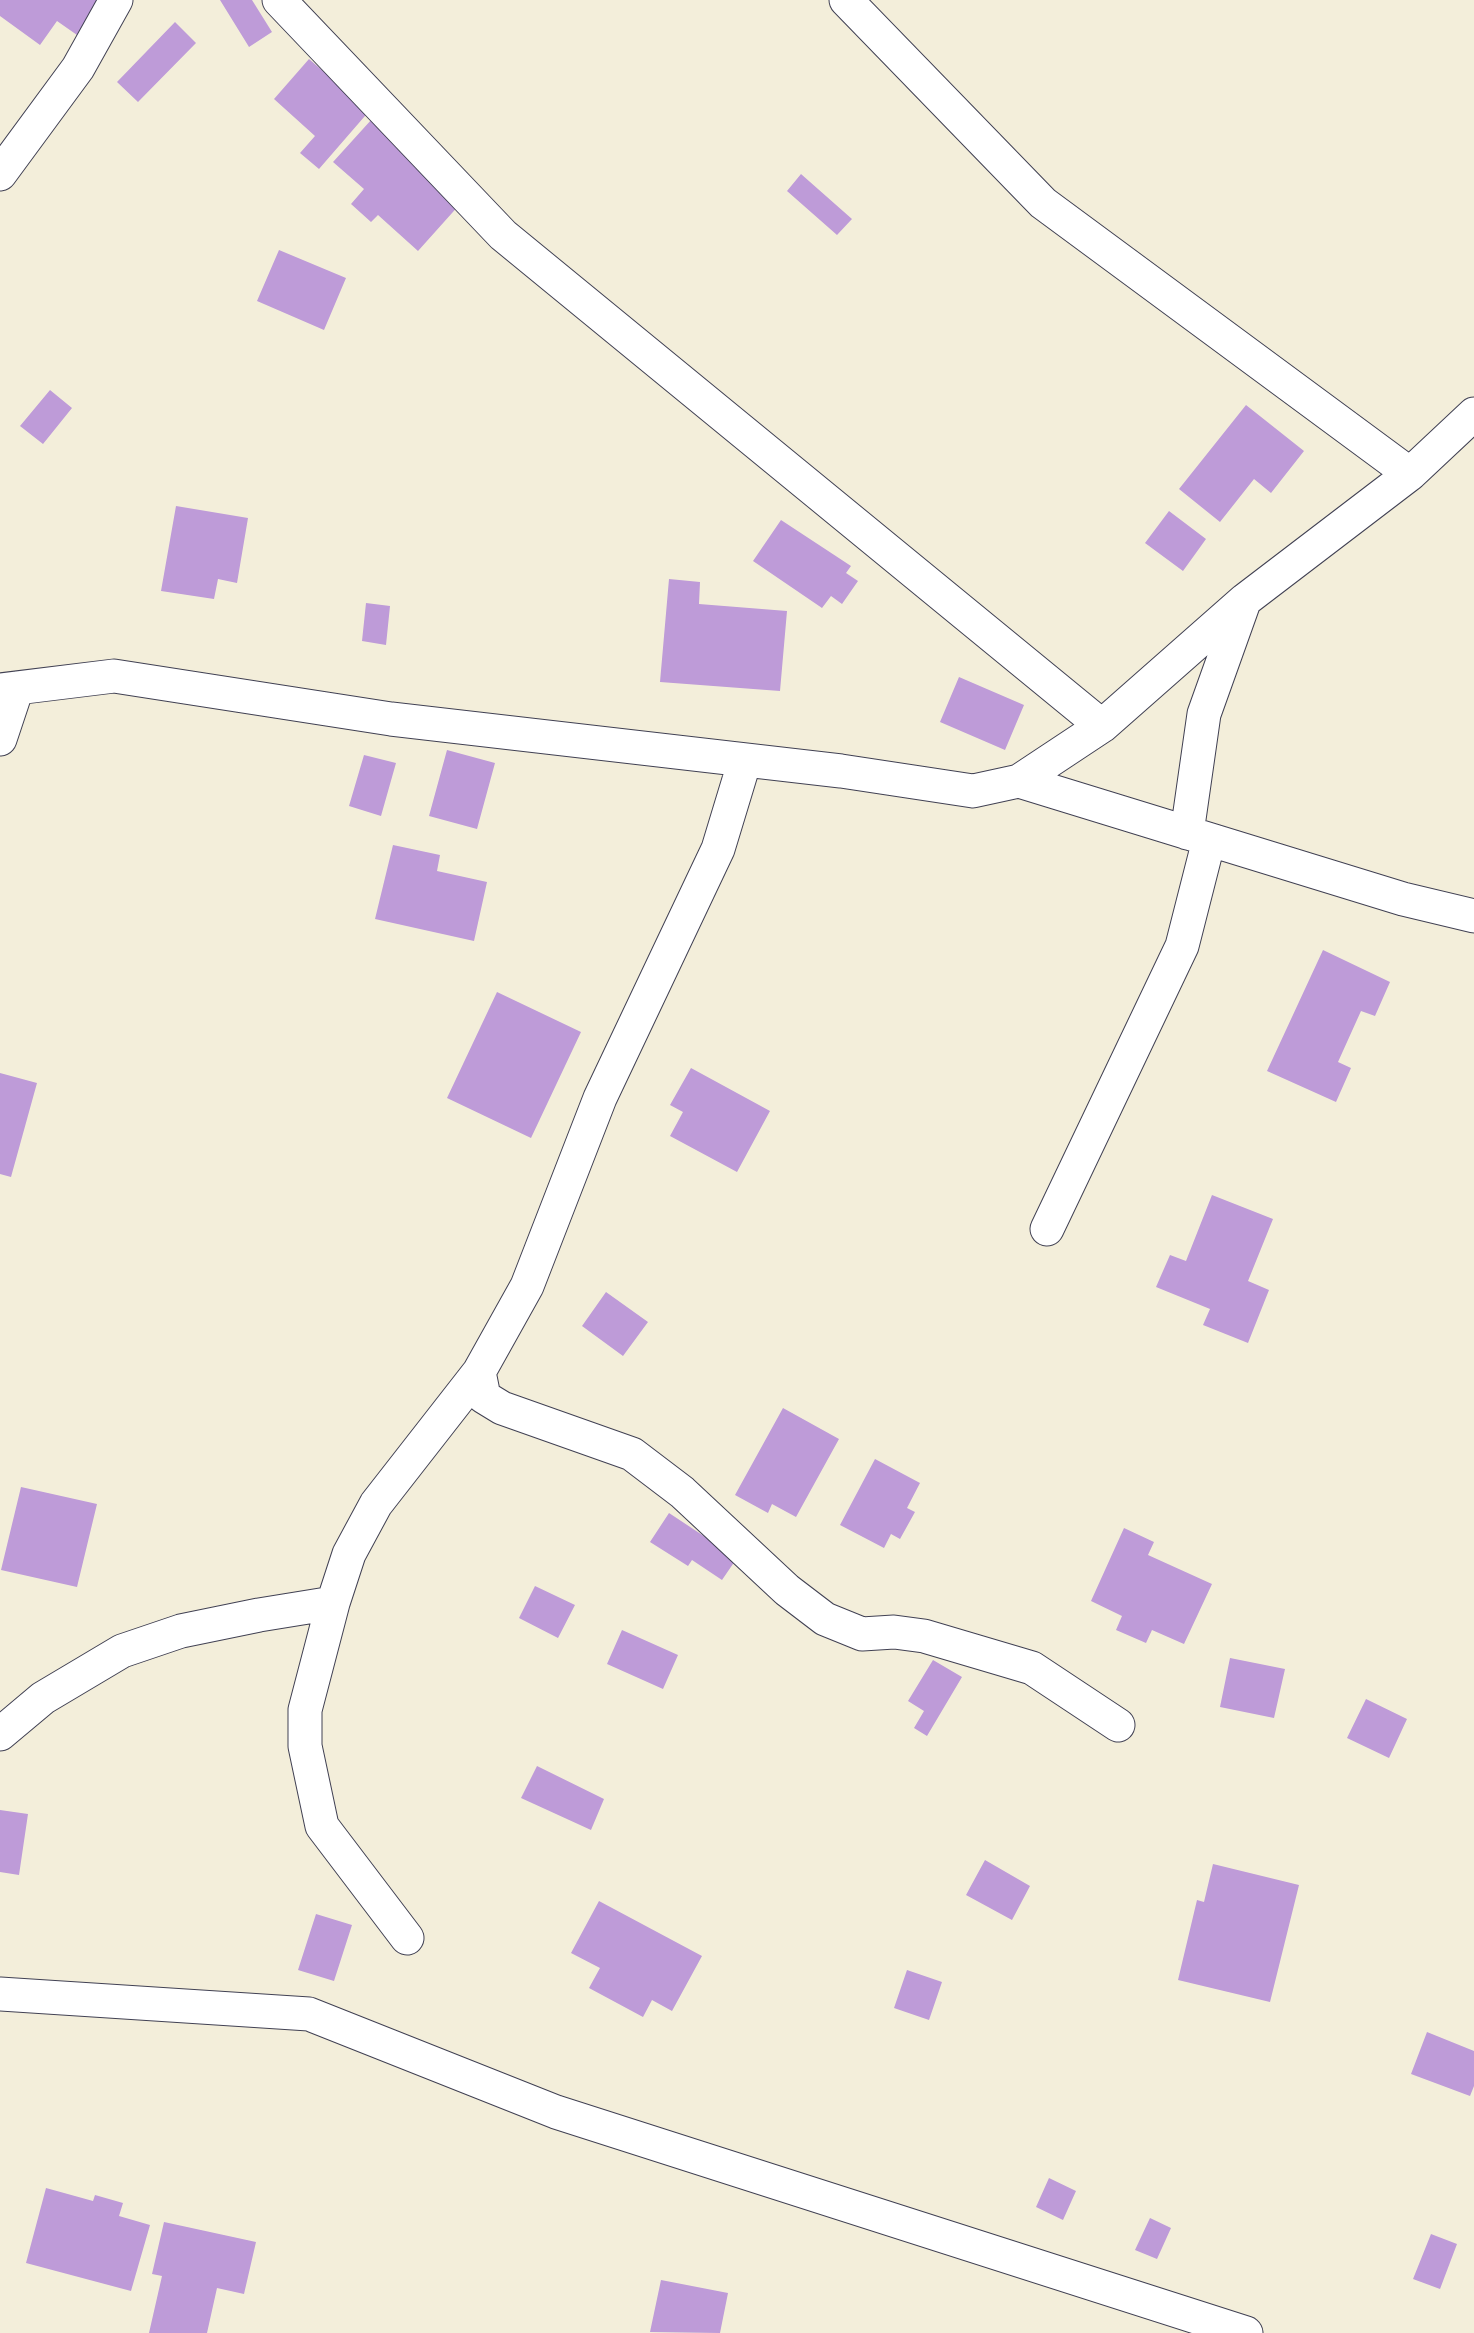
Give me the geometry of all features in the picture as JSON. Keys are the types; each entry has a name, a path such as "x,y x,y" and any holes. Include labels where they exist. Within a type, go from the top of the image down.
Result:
{"street":[{"path":"0,174 78,68 116,0"},
{"path":"279,0 502,235 1102,726"},
{"path":"846,0 1042,203 1410,474"},
{"path":"0,739 8,689 114,676 391,719 745,760 973,791 1018,781 1102,726 1245,600 1410,474 1474,414"},
{"path":"1047,1229 1182,946 1198,836 1204,714 1245,600"},
{"path":"407,1938 322,1826 303,1728 305,1710 333,1603 349,1554 376,1504 478,1372 527,1286 600,1098 718,849 745,760"},
{"path":"1018,781 1403,899 1474,916"},
{"path":"478,1372 484,1397 502,1408 632,1454 682,1492 787,1590 825,1619 862,1634 894,1632 924,1636 1032,1668 1119,1725"},
{"path":"0,1734 43,1698 122,1651 181,1631 333,1603"},
{"path":"0,1994 309,2014 556,2112 1246,2333"}],"building":[{"path":"0,0 102,0 77,35 57,21 40,45 0,16"},
{"path":"220,0 252,0 272,32 249,47"},
{"path":"175,22 196,43 138,102 117,82"},
{"path":"309,59 352,96 371,109 319,169 300,153 315,136 274,99"},
{"path":"372,119 461,203 418,251 378,215 371,222 351,204 364,189 333,162"},
{"path":"801,174 852,219 837,235 787,191"},
{"path":"279,250 346,278 324,330 257,301"},
{"path":"50,390 72,408 43,444 20,426"},
{"path":"1246,405 1304,451 1271,493 1254,479 1220,522 1179,489"},
{"path":"176,506 248,518 237,583 218,579 214,599 161,591"},
{"path":"1169,511 1206,539 1183,571 1145,543"},
{"path":"781,520 851,566 846,573 858,581 842,604 831,596 822,608 753,561"},
{"path":"669,579 700,582 699,604 787,611 780,691 660,682"},
{"path":"366,603 390,606 386,645 362,641"},
{"path":"959,677 1024,705 1005,750 940,722"},
{"path":"447,750 495,763 477,829 429,816"},
{"path":"364,755 396,763 381,816 349,806"},
{"path":"393,845 440,855 437,871 487,882 474,941 375,919"},
{"path":"1323,950 1390,982 1375,1016 1361,1011 1338,1062 1351,1068 1336,1102 1267,1071"},
{"path":"497,992 581,1032 531,1138 447,1098"},
{"path":"691,1068 770,1111 737,1172 670,1136 683,1112 670,1105"},
{"path":"0,1073 37,1083 11,1177 0,1174"},
{"path":"1212,1195 1273,1219 1248,1281 1269,1290 1248,1343 1203,1325 1210,1309 1156,1287 1170,1255 1186,1261"},
{"path":"606,1292 648,1322 623,1356 582,1326"},
{"path":"783,1408 839,1439 796,1517 772,1504 768,1513 735,1495"},
{"path":"875,1459 920,1483 907,1508 915,1512 900,1539 891,1534 884,1548 840,1525"},
{"path":"21,1487 97,1504 77,1587 1,1570"},
{"path":"669,1513 737,1558 722,1580 692,1560 688,1566 650,1542"},
{"path":"1124,1528 1154,1542 1148,1555 1212,1584 1184,1644 1152,1630 1146,1643 1116,1630 1122,1616 1091,1601"},
{"path":"535,1586 575,1605 558,1638 519,1618"},
{"path":"622,1630 678,1655 663,1689 607,1664"},
{"path":"1230,1658 1285,1669 1274,1718 1220,1707"},
{"path":"933,1660 962,1677 927,1736 914,1728 924,1711 908,1701"},
{"path":"1366,1699 1407,1719 1389,1758 1347,1738"},
{"path":"537,1766 604,1799 591,1830 521,1798"},
{"path":"0,1810 28,1814 19,1875 0,1872"},
{"path":"985,1860 1030,1886 1012,1920 966,1895"},
{"path":"1213,1864 1299,1885 1270,2002 1178,1980 1197,1900 1204,1902"},
{"path":"599,1901 702,1956 672,2011 652,2000 643,2017 589,1988 600,1968 571,1953"},
{"path":"316,1914 352,1925 334,1981 298,1970"},
{"path":"907,1970 942,1982 929,2020 894,2008"},
{"path":"1427,2032 1474,2051 1474,2086 1470,2096 1411,2074"},
{"path":"1049,2178 1076,2191 1063,2220 1036,2207"},
{"path":"46,2188 93,2201 95,2195 123,2203 119,2216 150,2225 131,2291 26,2263"},
{"path":"1150,2218 1171,2228 1157,2259 1135,2250"},
{"path":"164,2222 256,2242 244,2294 217,2288 207,2333 149,2333 162,2276 152,2274"},
{"path":"1431,2234 1457,2244 1440,2289 1413,2279"},
{"path":"661,2280 728,2293 720,2333 650,2332"}]}
